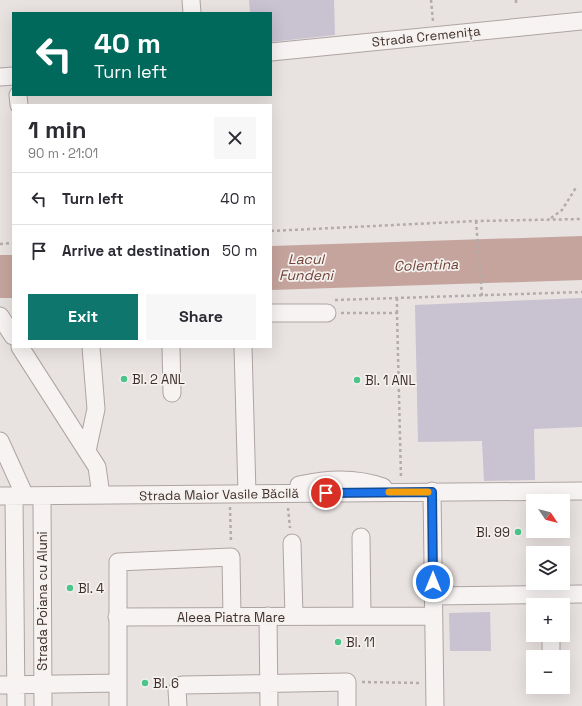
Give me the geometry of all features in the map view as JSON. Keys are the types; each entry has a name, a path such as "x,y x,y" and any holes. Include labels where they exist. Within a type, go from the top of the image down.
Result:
{"street":[{"path":"191,0 192,12"},
{"name":"Strada Cremenița","path":"272,52 582,21"},
{"path":"0,77 12,76"},
{"path":"272,313 330,307"},
{"path":"0,312 12,312"},
{"path":"0,316 12,334"},
{"path":"21,348 97,467 101,495"},
{"path":"87,451 96,410 91,348"},
{"path":"171,348 172,393"},
{"path":"243,348 247,494"},
{"path":"0,441 20,496"},
{"name":"Strada Maior Vasile Băcilă","path":"20,496 278,493 318,481 347,479 369,482 400,492"},
{"path":"400,492 582,491"},
{"path":"432,492 435,706"},
{"name":"Strada Poiana cu Aluni","path":"20,496 43,684 43,706"},
{"name":"Strada Poiana cu Aluni","path":"16,706 8,684 20,496"},
{"path":"361,537 362,616"},
{"path":"292,543 294,616"},
{"path":"118,706 118,562 231,557 232,616"},
{"path":"558,598 582,594"},
{"path":"433,596 526,598"},
{"path":"268,616 269,706"},
{"name":"Aleea Piatra Mare","path":"117,617 433,616"},
{"path":"178,706 178,690 182,685 347,682 347,706"},
{"path":"8,684 118,683"}],"path":[{"path":"431,0 434,36"},
{"path":"516,0 516,5"},
{"path":"550,219 562,210 577,186"},
{"path":"272,231 476,221 582,219"},
{"path":"476,221 482,296"},
{"path":"0,244 12,243"},
{"path":"330,307 397,298 582,292"},
{"path":"397,298 400,492"},
{"path":"330,307 398,313"},
{"path":"278,493 292,543"},
{"path":"230,494 231,557"},
{"path":"347,682 434,683"}],"shaded area":[{"path":"249,0 334,0 335,35 272,42 272,12 250,12"},
{"path":"582,298 582,427 534,429 535,480 484,481 482,441 418,442 415,305"},
{"path":"490,612 491,651 450,651 449,613"}],"water":[{"name":"Lacul Fundeni","path":"582,236 582,280 272,290 272,246"},
{"path":"0,255 12,255 12,298 0,298"}],"slow traffic":[{"path":"389,492 428,492"}],"place":[{"name":"Bl. 2 ANL","path":"124,379"},
{"name":"Bl. 1 ANL","path":"357,380"},
{"name":"Bl. 99","path":"518,532"},
{"name":"Bl. 4","path":"70,588"},
{"name":"Bl. 11","path":"338,642"},
{"name":"Bl. 6","path":"145,683"}],"route":[{"path":"326,493 432,492 433,582"}],"water label":[{"name":"Colentina","path":"426,265"}]}
